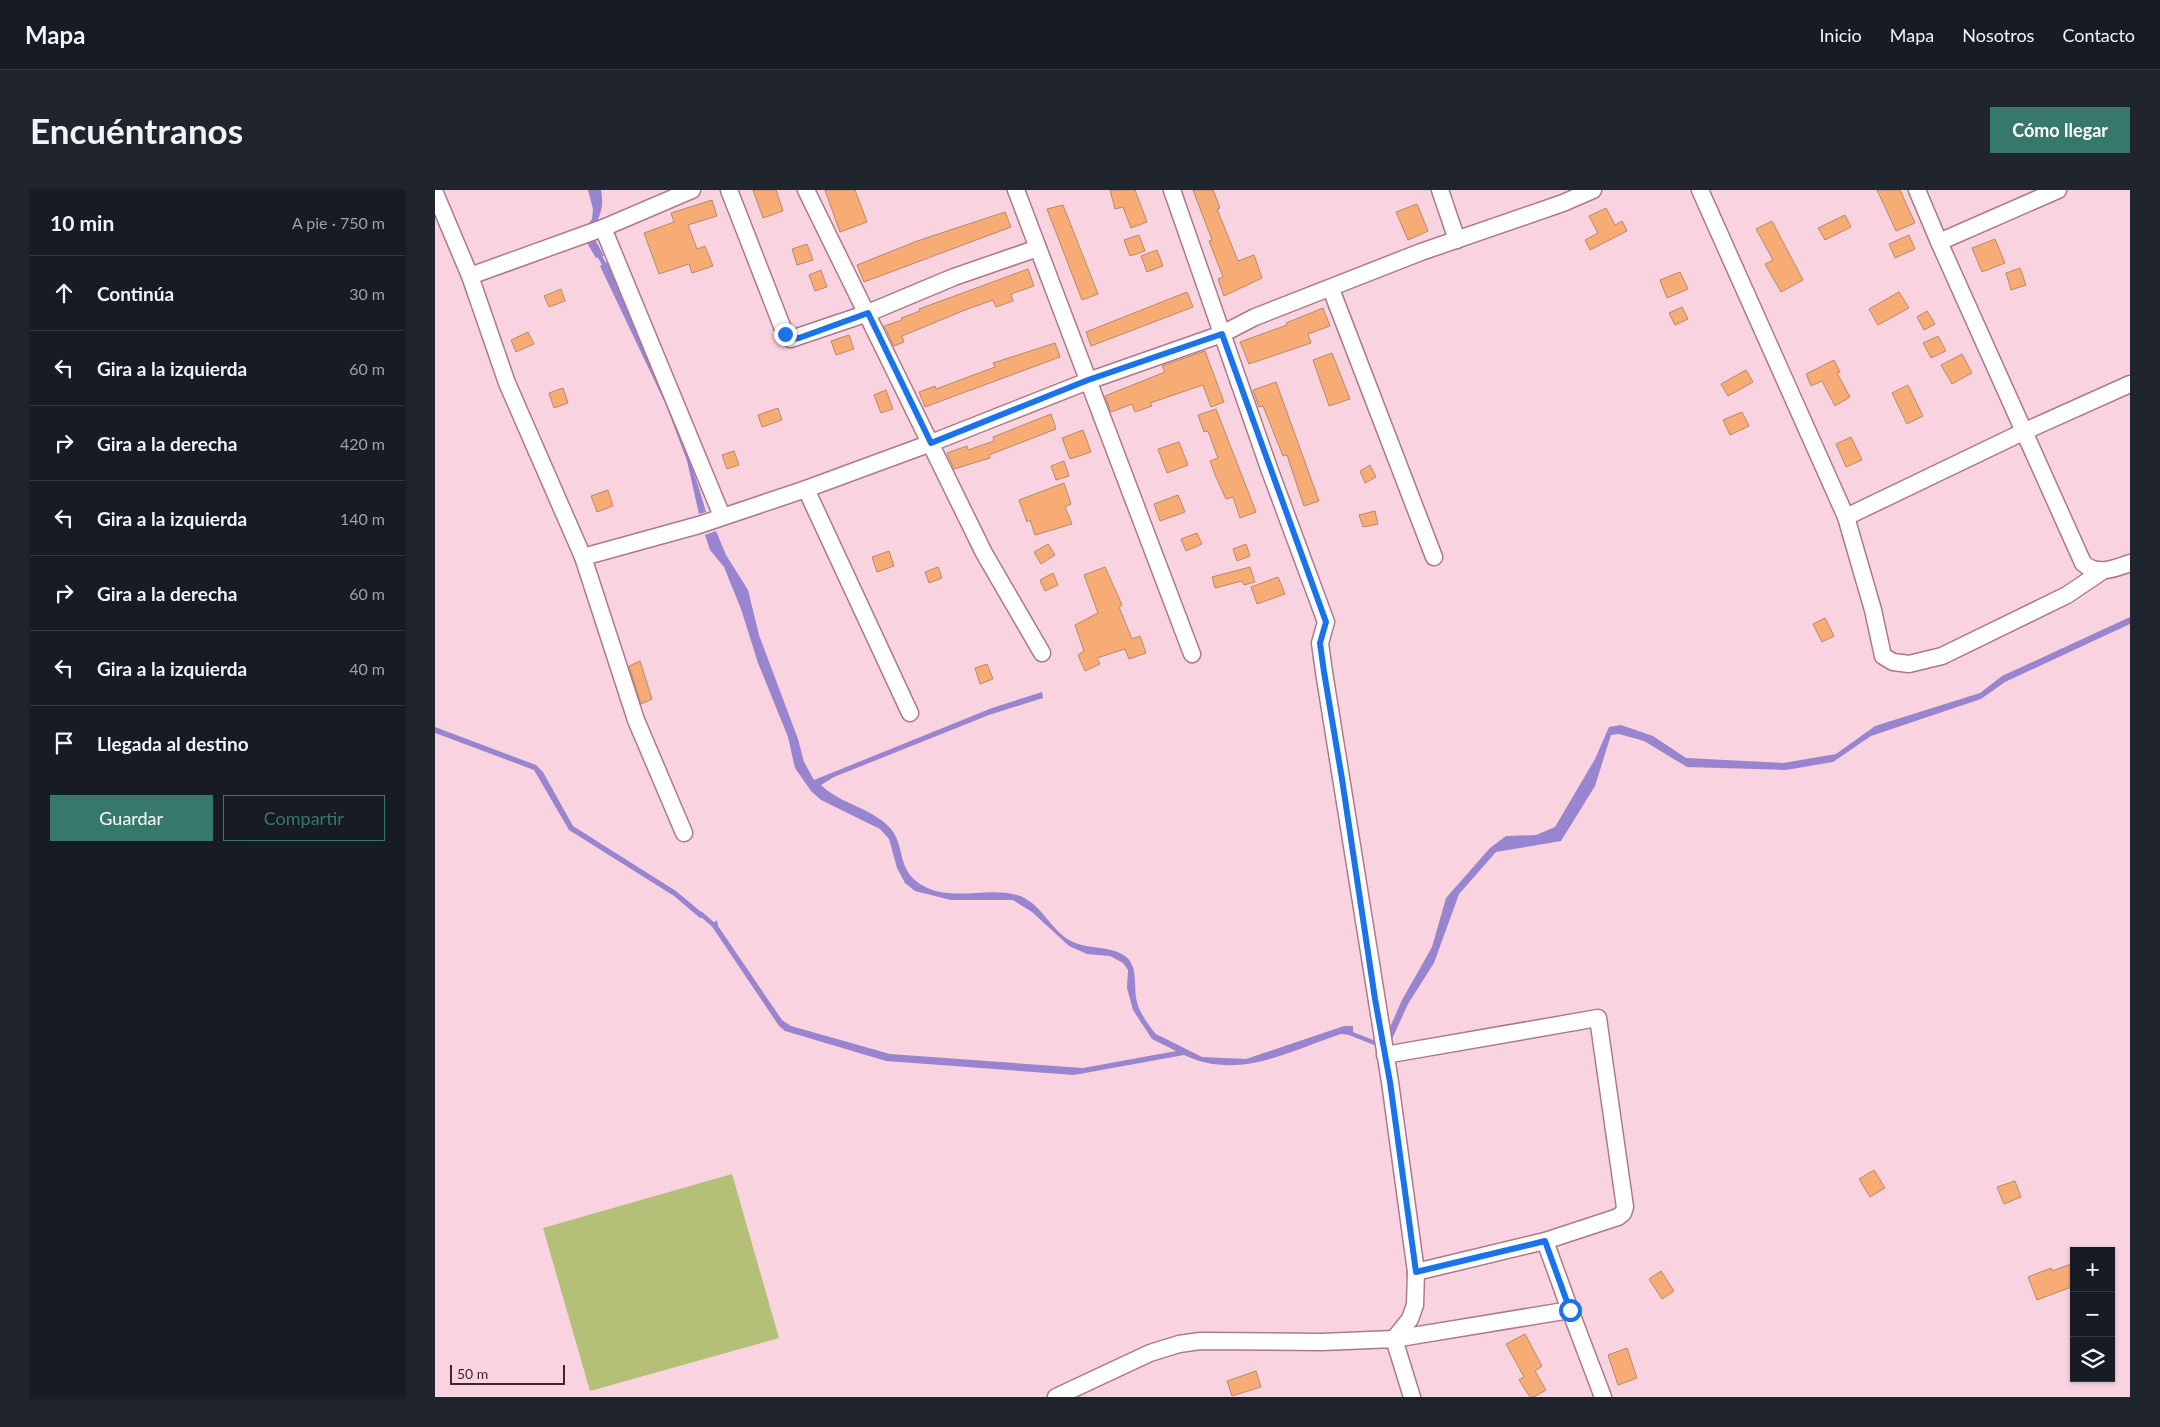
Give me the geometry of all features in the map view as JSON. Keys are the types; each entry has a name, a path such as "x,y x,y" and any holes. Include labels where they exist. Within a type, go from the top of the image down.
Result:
{"street":[{"path":"470,276 579,239 692,190"},
{"path":"729,190 785,334 791,339 799,338 868,313 954,277 1038,248"},
{"path":"806,190 837,257 868,313 984,553 1042,653"},
{"path":"1016,190 1192,654"},
{"path":"1171,190 1326,622 1320,643 1324,672 1384,1049 1416,1272 1415,1305 1410,1319 1395,1339"},
{"path":"1440,190 1457,240"},
{"path":"583,557 711,520 806,489 931,443 1088,380 1222,334 1255,317 1457,240 1563,203 1593,190"},
{"path":"1700,190 1847,517 1873,610 1878,644 1883,656 1893,662 1909,664 1942,656 2067,595 2101,572 2130,562"},
{"path":"1917,190 2023,432 2083,563 2089,569 2101,572"},
{"path":"1939,242 2058,190"},
{"path":"435,193 470,276 507,383 583,557 636,720 684,833"},
{"path":"598,230 711,520"},
{"path":"1331,289 1434,557"},
{"path":"1847,517 2023,432 2130,384"},
{"path":"806,489 910,713"},
{"path":"1384,1049 1598,1018 1625,1207 1623,1213 1618,1217 1545,1241 1416,1272"},
{"path":"1545,1241 1603,1397"},
{"path":"1056,1397 1150,1353 1179,1344 1200,1341 1322,1342 1395,1339 1570,1310"},
{"path":"1395,1339 1412,1397"}],"green space":[{"path":"732,1174 779,1338 590,1391 543,1228"}],"shaded area":[{"path":"588,190 601,190 602,198 601,210 593,236 604,256 596,258 587,243 584,229 592,219 593,209"},
{"path":"607,262 674,417 706,512 699,514 687,461 666,405 600,266"},
{"path":"716,531 726,555 748,590 759,635 798,739 804,762 814,780 992,708 1042,692 1043,698 989,715 834,777 821,785 837,797 875,816 891,829 898,843 904,864 913,878 920,884 932,890 943,892 993,892 1017,895 1033,904 1057,930 1071,941 1084,946 1112,950 1125,956 1134,971 1138,1006 1150,1027 1156,1034 1202,1057 1246,1059 1344,1026 1353,1026 1353,1035 1341,1034 1264,1061 1244,1064 1224,1065 1204,1062 1184,1055 1074,1075 886,1061 785,1031 779,1026 711,925 717,920 718,926 782,1020 791,1026 890,1054 1083,1068 1176,1051 1152,1039 1133,1010 1127,988 1128,970 1123,963 1110,956 1087,954 1069,946 1032,912 1013,900 951,900 915,891 905,883 897,868 889,839 880,829 821,800 811,791 795,768 788,737 758,663 741,609 724,567 710,550 705,535"},
{"path":"2130,617 2130,624 2005,682 1981,699 1871,736 1833,762 1786,770 1687,767 1644,741 1619,734 1611,735 1595,786 1561,841 1496,852 1459,894 1434,963 1408,1004 1388,1048 1384,1041 1402,1000 1432,947 1446,898 1490,848 1506,836 1536,835 1555,827 1595,759 1609,727 1621,725 1653,736 1686,758 1783,763 1836,754 1875,726 1980,693 2002,676"},
{"path":"435,727 536,765 543,772 573,826 676,891 706,916 700,918 674,896 569,830 534,770 435,733"}],"building":[{"path":"753,190 776,190 783,211 763,218"},
{"path":"825,190 855,190 867,222 840,232"},
{"path":"1110,190 1135,190 1147,222 1131,228 1123,207 1115,209"},
{"path":"1193,190 1213,190 1220,208 1217,209 1238,261 1254,255 1262,278 1224,296 1218,279 1223,277 1209,241 1212,240"},
{"path":"1877,190 1900,190 1915,223 1896,231"},
{"path":"712,200 717,216 688,225 697,249 705,246 713,266 692,273 689,264 659,274 644,233 674,222 671,213"},
{"path":"1417,204 1428,231 1408,240 1396,212"},
{"path":"1063,205 1098,294 1082,300 1047,209"},
{"path":"1606,208 1615,225 1622,221 1627,231 1590,250 1585,240 1598,233 1589,216"},
{"path":"1005,212 1011,227 864,282 857,265 917,241"},
{"path":"1845,215 1851,227 1825,240 1818,228"},
{"path":"1772,221 1803,280 1781,292 1765,264 1773,260 1756,229"},
{"path":"1139,235 1145,251 1130,256 1124,240"},
{"path":"1909,235 1915,249 1895,258 1889,244"},
{"path":"1995,239 2005,263 1982,272 1972,248"},
{"path":"807,244 813,260 797,265 792,249"},
{"path":"1157,250 1163,266 1147,272 1141,256"},
{"path":"2020,268 2026,285 2011,290 2006,273"},
{"path":"1028,269 1034,286 1011,294 1013,301 996,307 993,300 965,310 902,336 904,342 894,346 884,326 902,320 901,318 920,311 919,309"},
{"path":"821,270 827,287 815,291 809,275"},
{"path":"1680,272 1688,289 1667,298 1660,280"},
{"path":"561,289 565,301 549,307 544,296"},
{"path":"1187,292 1193,307 1091,346 1086,332"},
{"path":"1899,292 1909,308 1878,325 1869,309"},
{"path":"1682,307 1688,319 1675,325 1669,313"},
{"path":"1323,308 1330,326 1308,334 1311,343 1249,364 1240,342 1287,325 1286,323"},
{"path":"1927,311 1935,324 1924,330 1917,317"},
{"path":"528,332 534,344 516,352 511,340"},
{"path":"849,335 854,349 836,355 831,341"},
{"path":"1938,336 1946,351 1931,358 1923,343"},
{"path":"1055,343 1060,357 925,407 919,392 935,386 936,389 995,367 993,363"},
{"path":"1205,351 1224,402 1211,407 1203,385 1150,403 1152,406 1135,412 1132,404 1111,412 1105,396 1165,372 1162,366"},
{"path":"1332,353 1350,399 1329,406 1313,360"},
{"path":"1962,354 1972,373 1952,384 1941,365"},
{"path":"1834,360 1840,372 1837,373 1850,397 1835,406 1822,381 1811,386 1806,374"},
{"path":"1746,370 1753,382 1728,396 1721,384"},
{"path":"1276,382 1319,501 1304,506 1287,455 1283,456 1263,406 1259,407 1253,390"},
{"path":"1908,385 1923,416 1907,424 1892,393"},
{"path":"563,388 568,403 554,408 549,393"},
{"path":"886,390 893,409 881,413 874,395"},
{"path":"778,408 782,420 762,427 758,415"},
{"path":"1216,409 1256,512 1240,518 1233,497 1226,499 1216,477 1210,461 1218,458 1208,431 1204,432 1198,415"},
{"path":"1742,412 1749,426 1730,435 1723,420"},
{"path":"1051,414 1056,429 989,455 990,458 954,469 947,453 967,446 968,450 994,441 993,437"},
{"path":"1083,430 1091,452 1070,459 1062,438"},
{"path":"1851,437 1862,460 1846,467 1836,444"},
{"path":"1179,442 1188,465 1167,473 1158,449"},
{"path":"734,451 739,465 727,469 722,455"},
{"path":"1064,461 1069,476 1056,480 1051,466"},
{"path":"1370,465 1376,477 1365,483 1360,471"},
{"path":"1064,483 1071,504 1065,507 1072,524 1035,535 1030,520 1027,522 1019,500"},
{"path":"608,490 613,506 597,512 591,496"},
{"path":"1178,495 1185,512 1160,521 1154,504"},
{"path":"1375,511 1378,524 1363,527 1359,515"},
{"path":"1197,533 1202,544 1186,551 1181,539"},
{"path":"1048,544 1055,555 1041,564 1034,552"},
{"path":"1246,544 1250,556 1237,561 1233,549"},
{"path":"889,551 894,566 877,572 872,557"},
{"path":"938,567 942,578 929,583 925,572"},
{"path":"1105,567 1122,605 1119,607 1132,639 1140,636 1146,653 1129,659 1125,649 1097,658 1100,664 1085,671 1078,655 1084,651 1075,625 1098,613 1084,575"},
{"path":"1250,567 1255,582 1244,585 1242,581 1215,588 1212,577"},
{"path":"1053,573 1058,585 1045,591 1040,580"},
{"path":"1278,577 1285,594 1257,604 1251,587"},
{"path":"1825,618 1834,636 1822,642 1813,624"},
{"path":"640,661 652,699 641,704 629,666"},
{"path":"987,664 993,679 980,684 975,668"},
{"path":"1874,1170 1885,1188 1870,1197 1859,1179"},
{"path":"2015,1181 2021,1197 2004,1204 1997,1187"},
{"path":"2070,1264 2070,1288 2037,1300 2028,1277 2051,1268 2052,1271"},
{"path":"1661,1271 1674,1291 1662,1299 1649,1279"},
{"path":"1525,1334 1542,1366 1535,1371 1546,1390 1534,1397 1530,1397 1519,1380 1524,1377 1506,1344"},
{"path":"1627,1348 1637,1378 1618,1385 1608,1355"},
{"path":"1256,1371 1261,1387 1232,1396 1227,1381"}],"waterway":[{"path":"598,253 606,268"},
{"path":"701,914 716,927"},
{"path":"1347,1032 1380,1045"}],"route":[{"path":"785,334 791,339 799,338 868,313 931,443 1088,380 1222,334 1326,622 1320,643 1324,672 1375,999 1390,1082 1416,1272 1545,1241 1570,1310"}]}
